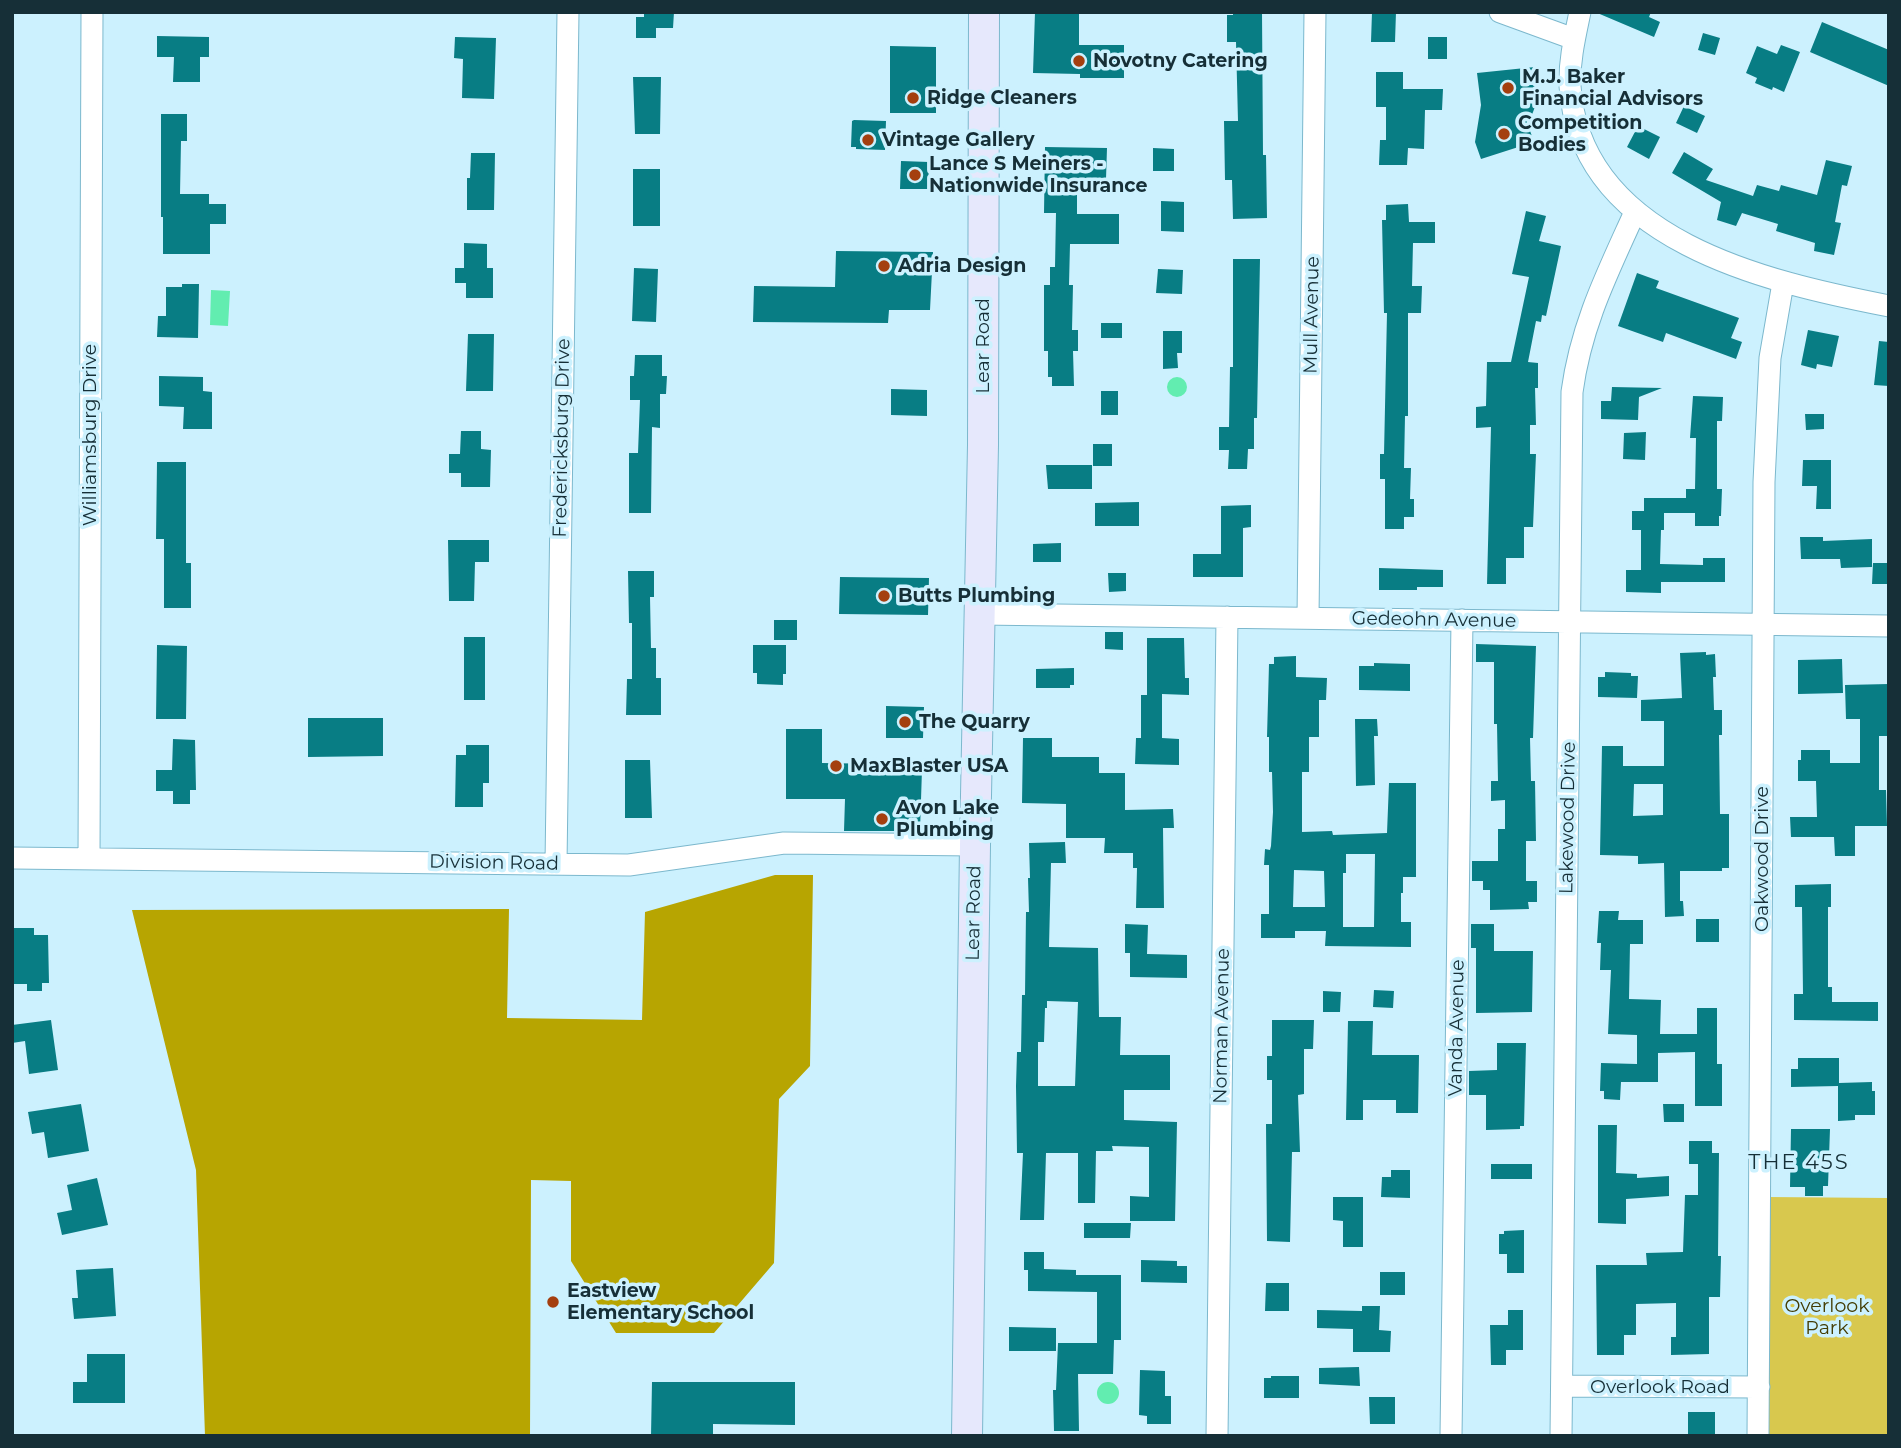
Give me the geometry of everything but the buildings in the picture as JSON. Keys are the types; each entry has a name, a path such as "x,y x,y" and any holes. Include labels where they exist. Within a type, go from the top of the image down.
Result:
{"street":[{"name":"Williamsburg Drive","path":"89,858 92,12"},
{"name":"Fredericksburg Drive","path":"556,864 568,12"},
{"name":"Lear Road","path":"967,1436 983,445 984,12"},
{"name":"Mull Avenue","path":"1308,618 1315,12"},
{"path":"1500,12 1574,39"},
{"path":"1580,12 1574,39 1570,84 1578,129 1598,170 1616,194 1635,212 1665,232 1708,254 1783,283 1889,306"},
{"name":"Lakewood Drive","path":"1561,1436 1572,392 1581,341 1600,289 1635,212"},
{"name":"Oakwood Drive","path":"1758,1436 1763,482 1770,358 1783,283"},
{"name":"Gedeohn Avenue","path":"980,614 1889,626"},
{"name":"Norman Avenue","path":"1217,1436 1227,617"},
{"name":"Vanda Avenue","path":"1451,1436 1462,620"},
{"name":"Division Road","path":"12,858 629,865 784,843 975,845"},
{"name":"Overlook Road","path":"1562,1386 1759,1387"}],"green space":[{"name":"Overlook Park","path":"1767,1197 1889,1198 1889,1436 1765,1436"}],"shaded area":[{"path":"211,290 230,291 228,326 210,325"},
{"path":"1173,377 1181,377 1187,387 1181,397 1173,397 1167,391 1167,383"},
{"path":"775,875 813,875 810,1066 779,1099 774,1263 714,1333 616,1333 571,1261 571,1181 531,1180 530,1436 205,1436 196,1170 132,910 509,909 507,1018 642,1020 645,912"},
{"path":"1108,1382 1116,1385 1119,1393 1116,1401 1108,1404 1100,1401 1097,1393 1100,1385"}],"place":[{"name":"Novotny Catering","path":"1079,61"},
{"name":"M.J. Baker Financial Advisors","path":"1508,88"},
{"name":"Ridge Cleaners","path":"913,98"},
{"name":"Competition Bodies","path":"1504,134"},
{"name":"Vintage Gallery","path":"868,140"},
{"name":"Lance S Meiners - Nationwide Insurance","path":"915,175"},
{"name":"Adria Design","path":"884,266"},
{"name":"Butts Plumbing","path":"884,596"},
{"name":"The Quarry","path":"905,722"},
{"name":"MaxBlaster USA","path":"836,766"},
{"name":"Avon Lake Plumbing","path":"882,819"},
{"name":"Eastview Elementary School","path":"553,1302"}],"district":[{"name":"THE 45S","path":"1799,1163"}]}
